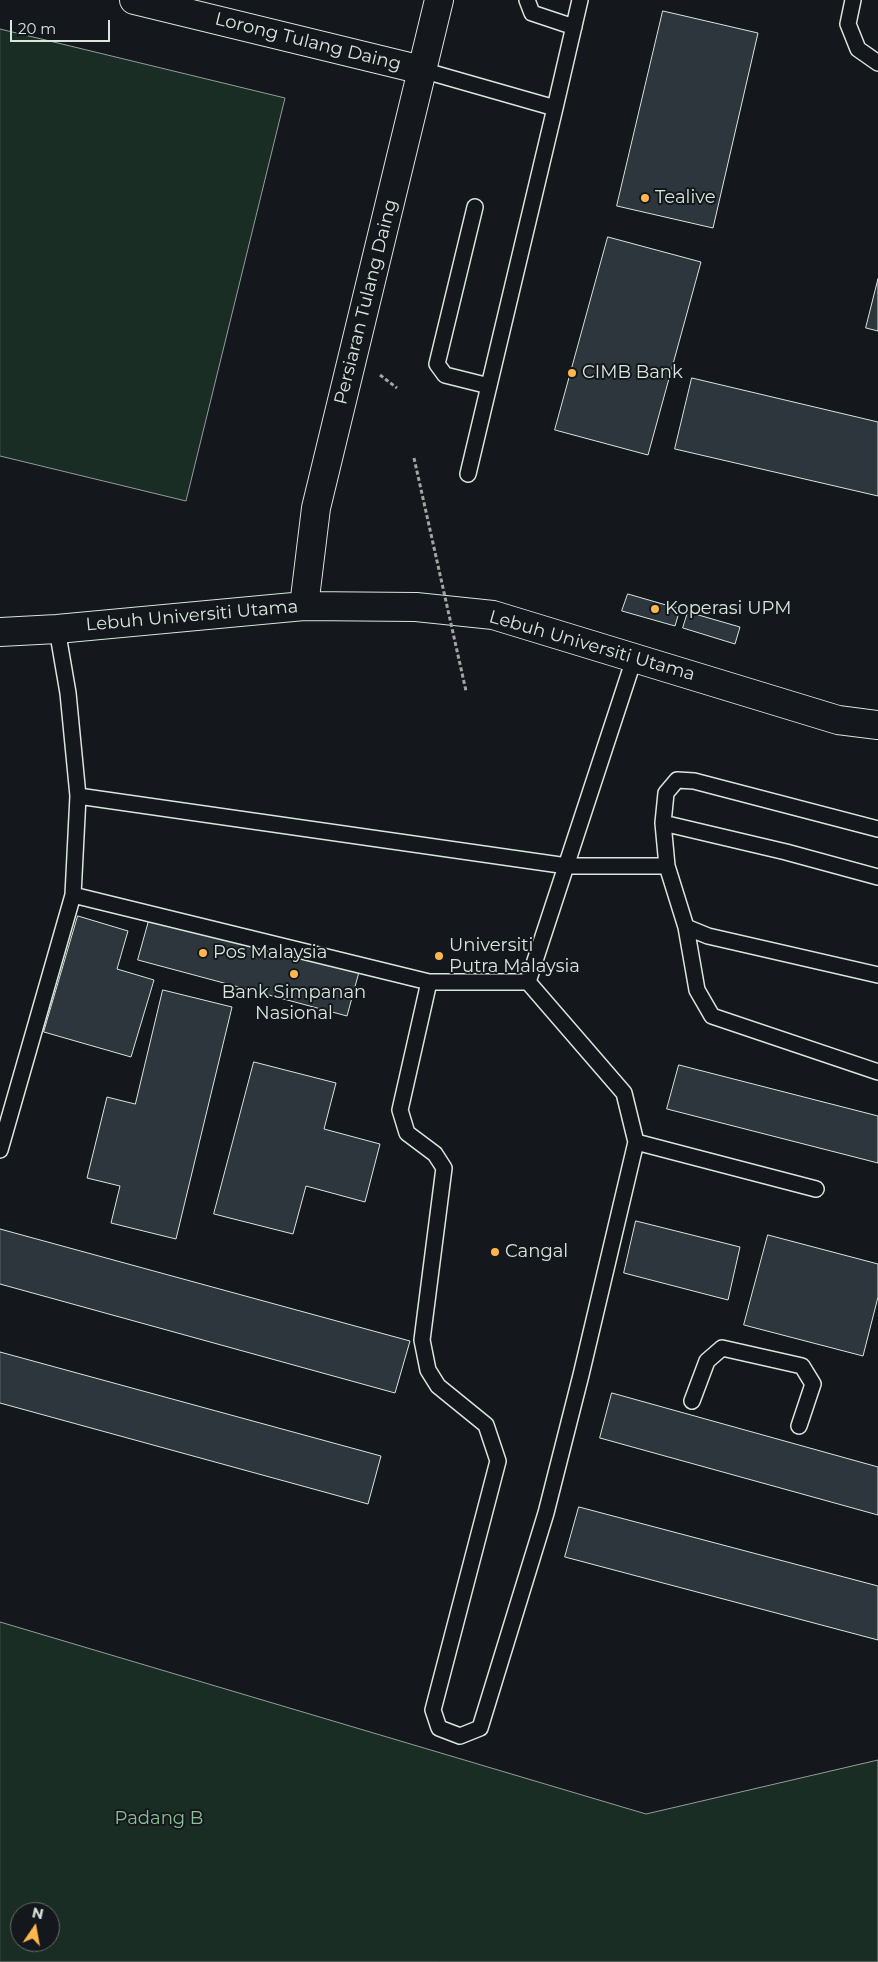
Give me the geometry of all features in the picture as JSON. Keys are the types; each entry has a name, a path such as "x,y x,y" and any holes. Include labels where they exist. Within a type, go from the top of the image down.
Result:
{"street":[{"name":"Lorong Tulang Daing","path":"134,0 185,6 422,70"},
{"name":"Persiaran Tulang Daing","path":"304,606 318,500 439,0"},
{"name":"Lebuh Universiti Utama","path":"0,632 57,629 304,606 416,607 493,615 635,656 838,720 878,725"}],"lane":[{"path":"527,0 532,13 574,27"},
{"path":"468,474 580,0"},
{"path":"853,0 848,24 858,50 878,63"},
{"path":"422,70 555,108"},
{"path":"475,207 437,364 445,375 489,386"},
{"path":"0,1150 73,895 78,796 68,693 57,629"},
{"path":"528,982 635,656"},
{"path":"878,829 694,781 677,780 666,793 663,823 667,866 686,927 697,990 712,1016 878,1072"},
{"path":"78,796 567,866 667,866"},
{"path":"663,823 786,852 878,877"},
{"path":"73,895 429,982 528,982 624,1093 636,1142 546,1513 480,1728 460,1736 439,1728 434,1710 498,1461 486,1425 438,1386 428,1370 422,1340 444,1168 435,1154 407,1133 400,1110 429,982"},
{"path":"686,927 708,936 878,975"},
{"path":"636,1142 816,1189"},
{"path":"692,1401 707,1361 722,1348 802,1366 813,1384 798,1426"}],"path":[{"path":"414,458 466,691"}],"green space":[{"path":"0,29 285,98 186,501 0,456"},
{"name":"Padang B","path":"0,1622 646,1814 878,1760 878,1962 0,1962"}],"building":[{"path":"663,11 758,33 713,228 617,206"},
{"path":"608,237 701,262 648,455 555,430"},
{"path":"878,279 878,331 866,328"},
{"path":"692,378 878,422 878,496 675,449"},
{"path":"628,594 680,609 675,626 622,611"},
{"path":"688,612 740,627 735,644 683,628"},
{"path":"78,916 128,931 117,969 154,980 131,1057 44,1032"},
{"path":"150,917 359,972 347,1016 138,960"},
{"path":"163,990 232,1007 176,1239 111,1223 120,1186 87,1178 107,1097 135,1104"},
{"path":"254,1062 336,1083 324,1129 380,1144 365,1202 306,1186 293,1234 214,1214"},
{"path":"679,1065 878,1116 878,1163 667,1109"},
{"path":"636,1221 740,1247 728,1300 624,1273"},
{"path":"0,1229 410,1341 395,1393 0,1284"},
{"path":"768,1235 878,1264 878,1297 863,1356 744,1325"},
{"path":"0,1352 381,1456 368,1504 0,1403"},
{"path":"612,1393 878,1467 878,1515 600,1438"},
{"path":"579,1507 878,1586 878,1640 565,1557"}],"place":[{"name":"Tealive","path":"645,198"},
{"name":"CIMB Bank","path":"572,373"},
{"name":"Koperasi UPM","path":"655,609"},
{"name":"Pos Malaysia","path":"203,953"},
{"name":"Universiti Putra Malaysia","path":"439,956"},
{"name":"Bank Simpanan Nasional","path":"294,974"},
{"name":"Cangal","path":"495,1252"}]}
